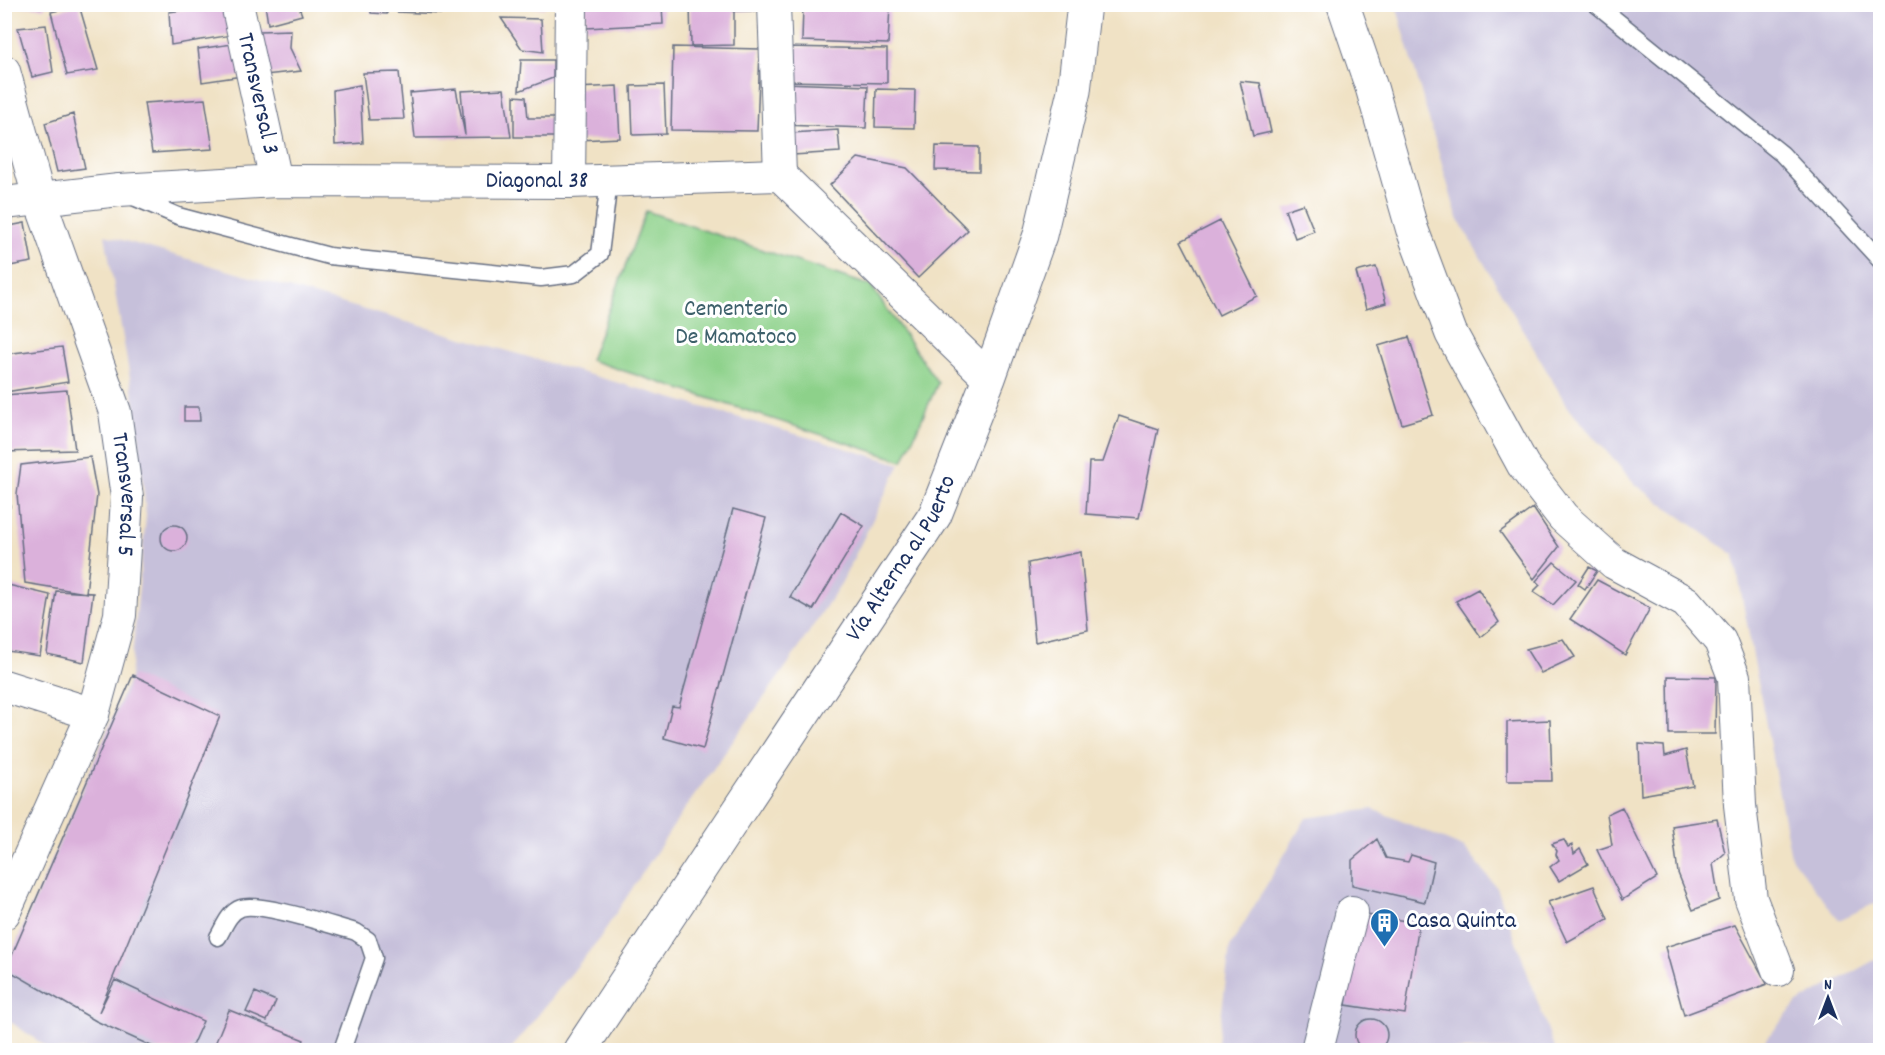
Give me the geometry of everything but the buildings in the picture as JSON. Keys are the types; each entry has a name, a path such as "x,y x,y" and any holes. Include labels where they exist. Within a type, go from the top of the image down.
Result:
{"main road":[{"name":"Vía Alterna al Puerto","path":"580,1050 935,515 989,378 1040,235 1074,90 1084,4"}],"street":[{"name":"Transversal 3","path":"237,4 276,181"},
{"path":"569,182 571,4"},
{"path":"774,4 780,175 989,378"},
{"path":"1343,4 1372,89 1412,229 1451,333 1523,465 1563,517 1614,563 1686,602 1720,641 1734,677 1740,805 1751,898 1778,970"},
{"name":"Transversal 5","path":"4,71 39,198 115,412 127,497 120,615 93,714 4,913"},
{"name":"Diagonal 38","path":"4,203 119,190 276,181 569,182 780,175"},
{"path":"4,686 93,714"},
{"path":"1317,1050 1352,912"}],"lane":[{"path":"1596,4 1782,154 1881,260"},
{"path":"119,190 178,216 328,256 541,278 574,274 600,254 609,181"},
{"path":"218,937 231,915 241,907 260,907 356,932 368,940 374,958 342,1050"}],"shaded area":[{"path":"1396,5 1880,5 1880,901 1839,920 1791,857 1734,555 1636,485 1569,409 1457,217"},
{"path":"105,235 900,464 842,582 788,664 682,813 599,939 510,1050 51,1050 5,1018 5,969 130,677 146,516 137,418"},
{"path":"1373,809 1465,848 1497,888 1555,1050 1217,1050 1230,947 1306,818"},
{"path":"1880,957 1880,1050 1757,1050 1797,1003"}],"green space":[{"name":"Cementerio De Mamatoco","path":"646,211 871,286 938,383 903,461 590,360"}],"place":[{"name":"Casa Quinta","path":"1385,948"}]}
